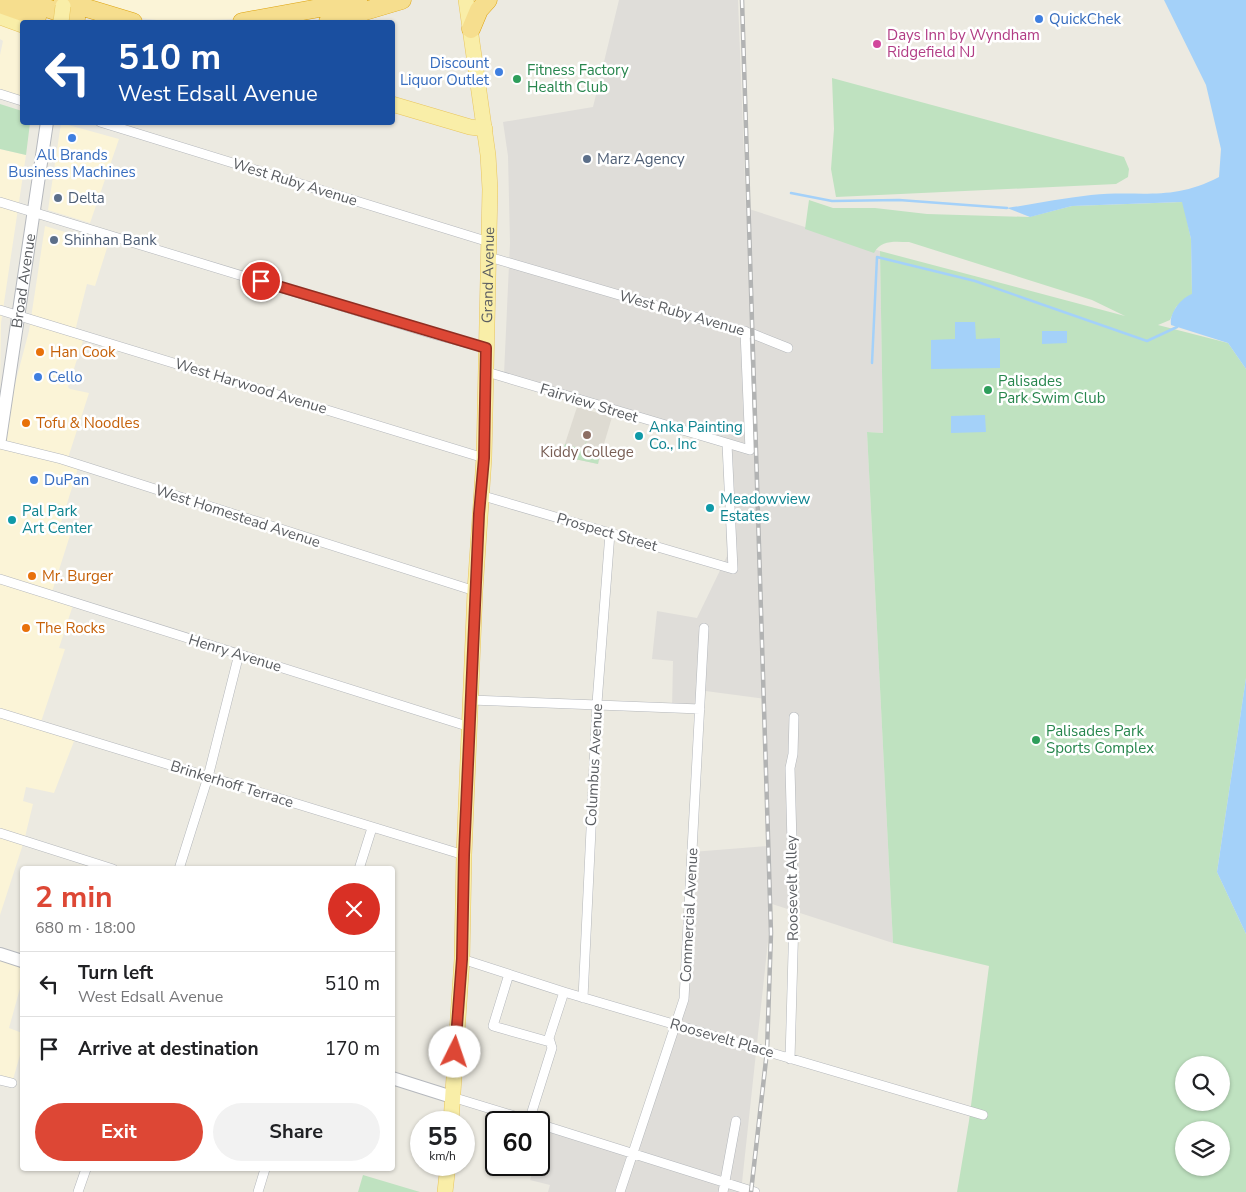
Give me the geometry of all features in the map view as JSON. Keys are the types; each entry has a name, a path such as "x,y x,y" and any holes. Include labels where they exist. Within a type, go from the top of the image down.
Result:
{"highway":[{"path":"23,0 82,20"},
{"path":"255,20 364,3 402,0"},
{"path":"471,29 479,10 488,0"},
{"path":"62,2 126,20"},
{"path":"300,20 364,3"},
{"path":"332,20 364,3"},
{"path":"347,20 364,3"},
{"path":"0,4 47,20"}],"main road":[{"name":"Grand Avenue","path":"451,1111 462,959 464,855 475,591 484,458 490,183 466,0"},
{"path":"61,20 62,2"},
{"path":"0,17 20,24"},
{"path":"395,105 484,130"},
{"name":"Broad Avenue","path":"0,439 47,125"},
{"path":"0,954 20,961"},
{"path":"395,1079 452,1097"},
{"path":"445,1192 447,1176"}],"street":[{"path":"0,94 20,100"},
{"name":"West Ruby Avenue","path":"109,125 745,331 788,348"},
{"path":"0,202 436,335 486,348"},
{"name":"West Harwood Avenue","path":"0,310 17,317 67,329 484,458"},
{"name":"Fairview Street","path":"487,372 750,450 745,331"},
{"name":"West Homestead Avenue","path":"0,444 61,459 475,591"},
{"name":"Prospect Street","path":"480,496 733,570 727,444"},
{"name":"Columbus Avenue","path":"583,998 597,703 610,533"},
{"name":"Henry Avenue","path":"0,579 470,727"},
{"name":"Commercial Avenue","path":"620,1192 684,1000 704,628"},
{"path":"180,866 208,777 239,654"},
{"path":"471,700 700,708"},
{"name":"Brinkerhoff Terrace","path":"0,713 464,855"},
{"name":"Roosevelt Alley","path":"790,1059 794,918 790,768 793,754 794,718"},
{"path":"360,866 372,828"},
{"path":"0,833 104,866"},
{"name":"Roosevelt Place","path":"462,959 583,998 983,1115"},
{"path":"509,974 493,1026 550,1042"},
{"path":"535,1111 552,1048 550,1038 564,992"},
{"path":"0,1080 12,1083"},
{"path":"452,1097 497,1111"},
{"path":"723,1192 736,1121"},
{"path":"550,1127 755,1192"},
{"path":"78,1192 85,1171"},
{"path":"258,1192 264,1171"}],"shaded area":[{"path":"78,0 324,0 232,19 156,20 125,16"},
{"path":"619,0 738,0 746,208 880,251 883,433 867,432 893,943 772,904 741,1192 548,1192 550,1185 530,1180 531,1176 550,1176 550,1128 634,1154 684,999 692,852 768,846 765,699 698,690 697,710 672,709 673,661 652,659 657,611 697,618 727,556 722,442 504,374 510,243 508,156 503,122 593,107"},
{"path":"0,17 20,24 20,100 0,94 0,55 3,41 0,39"},
{"path":"61,125 68,125 119,139 90,223 48,210"},
{"path":"0,149 26,155 1,323 0,386"},
{"path":"45,226 108,245 95,286 87,284 75,331 85,335 68,387 89,393 67,461 79,465 60,526 72,529 51,595 74,602 59,648 65,649 40,725 76,736 54,793 26,787 23,801 33,804 24,841 0,915 0,441 29,331"},
{"name":"Kiddy College","path":"577,407 612,417 598,464 561,456"},
{"path":"0,954 20,960 20,988 9,1028 20,1032 20,1055 12,1083 0,1080"}],"green space":[{"path":"832,78 1124,157 1129,169 1128,177 1116,184 836,197 831,169 834,129"},
{"path":"0,104 20,110 20,125 30,125 26,155 0,149"},
{"path":"809,200 833,208 875,208 927,214 1029,217 1072,206 1183,202 1191,239 1192,295 1176,307 1170,320 1158,325 1228,343 1246,369 1246,678 1217,872 1246,934 1246,1192 957,1192 969,1121 989,966 893,943 867,432 883,433 880,251 1125,316 1092,300 909,242 885,243 874,253 805,229"},
{"path":"588,436 583,453 599,458 598,464 561,456 565,444 582,449 582,452"},
{"path":"363,1175 420,1192 358,1192"}],"water":[{"path":"1164,0 1246,0 1246,369 1228,343 1171,325 1172,316 1177,306 1192,294 1191,239 1182,202 1072,206 1030,217 1007,208 1091,195 1186,190 1219,177 1221,149 1206,85"},
{"path":"955,322 975,322 976,339 1000,338 1000,368 931,369 931,340 955,339"},
{"path":"1042,331 1067,331 1067,343 1042,344"},
{"path":"985,415 986,432 951,433 951,416"},
{"path":"1246,678 1246,934 1217,872"}],"waterway":[{"path":"791,193 832,201 899,200 1007,208"},
{"path":"872,363 877,257 975,281 1147,341 1177,327"}],"railway":[{"path":"742,0 771,933 767,1051 751,1192"}],"place":[{"name":"QuickChek","path":"1039,19"},
{"name":"Days Inn by Wyndham Ridgefield NJ","path":"877,44"},
{"name":"Discount Liquor Outlet","path":"499,72"},
{"name":"Fitness Factory Health Club","path":"517,79"},
{"name":"All Brands Business Machines","path":"72,138"},
{"name":"Marz Agency","path":"587,159"},
{"name":"Delta","path":"58,198"},
{"name":"Shinhan Bank","path":"54,240"},
{"name":"Han Cook","path":"40,352"},
{"name":"Cello","path":"38,377"},
{"name":"Palisades Park Swim Club","path":"988,390"},
{"name":"Tofu & Noodles","path":"26,423"},
{"name":"Kiddy College","path":"587,435"},
{"name":"Anka Painting Co., Inc","path":"639,436"},
{"name":"DuPan","path":"34,480"},
{"name":"Meadowview Estates","path":"710,508"},
{"name":"Pal Park Art Center","path":"12,520"},
{"name":"Mr. Burger","path":"32,576"},
{"name":"The Rocks","path":"26,628"},
{"name":"Palisades Park Sports Complex","path":"1036,740"}],"route":[{"path":"261,281 436,335 486,348 484,458 480,496 474,627 464,855 462,959 455,1052"}]}
